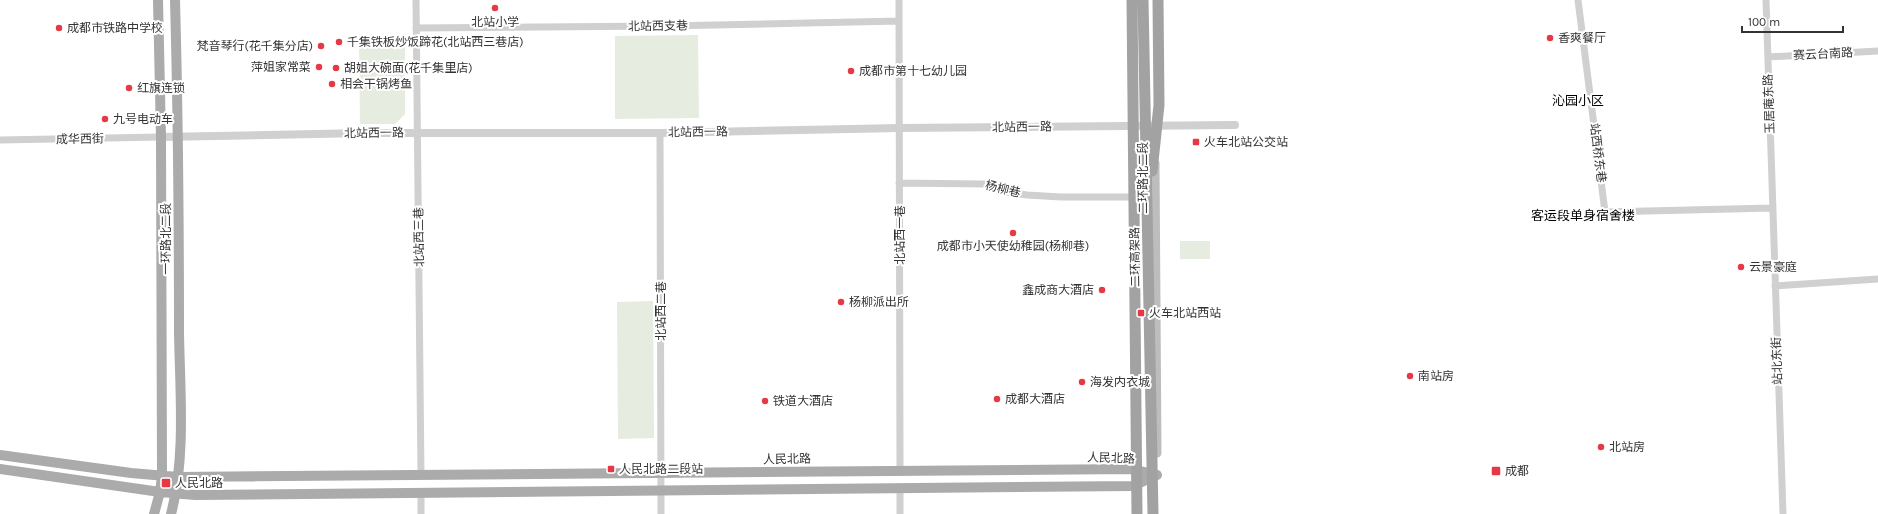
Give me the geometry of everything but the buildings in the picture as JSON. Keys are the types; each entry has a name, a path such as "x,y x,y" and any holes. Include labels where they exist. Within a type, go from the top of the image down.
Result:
{"highway":[{"name":"二环高架路","path":"1132,0 1137,514"},
{"name":"二环高架路","path":"1143,0 1153,514"},
{"path":"1147,215 1159,105 1158,0"}],"main road":[{"name":"一环路北二段","path":"154,514 160,492 162,476 161,137 158,0"},
{"name":"一环路北二段","path":"171,514 178,477 180,428 179,137 175,0"},
{"name":"二环路北二段","path":"1128,0 1133,514"},
{"name":"二环路北二段","path":"1153,0 1158,514"},
{"name":"人民北路","path":"0,455 178,477 1132,469 1157,475"},
{"name":"人民北路","path":"0,469 176,494 1133,486 1157,475"}],"street":[{"name":"北站西三巷","path":"416,0 421,475"},
{"name":"北站西一巷","path":"899,0 900,470"},
{"name":"站西桥东巷","path":"1578,0 1605,212 1772,208"},
{"name":"玉居庵东路","path":"1766,0 1772,208"},
{"name":"北站西支巷","path":"416,28 899,22"},
{"name":"赛云台南路","path":"1768,57 1878,51"},
{"name":"北站西一路","path":"161,137 418,133 660,133 899,128 1235,125"},
{"name":"北站西二巷","path":"660,133 661,514"},
{"name":"成华西街","path":"0,140 161,137"},
{"name":"杨柳巷","path":"899,183 984,184 995,185 1007,192 1061,197 1130,197"},
{"name":"站北东街","path":"1772,208 1783,514"},
{"path":"1775,286 1878,279"},
{"path":"900,488 900,514"},
{"path":"421,492 421,514"}],"shaded area":[{"path":"698,35 699,118 615,119 615,36"},
{"path":"359,41 405,41 405,114 395,124 360,124"},
{"path":"1180,241 1210,241 1210,259 1180,259"},
{"path":"653,301 654,438 618,439 617,302"}],"place":[{"name":"北站小学","path":"495,8"},
{"name":"成都市铁路中学校","path":"59,28"},
{"name":"香爽餐厅","path":"1550,38"},
{"name":"千集铁板炒饭蹄花(北站西三巷店)","path":"339,42"},
{"name":"梵音琴行(花千集分店)","path":"321,46"},
{"name":"萍姐家常菜","path":"319,67"},
{"name":"胡姐大碗面(花千集里店)","path":"336,68"},
{"name":"成都市第十七幼儿园","path":"851,71"},
{"name":"相会干锅烤鱼","path":"332,84"},
{"name":"红旗连锁","path":"129,88"},
{"name":"九号电动车","path":"105,119"},
{"name":"火车北站公交站","path":"1196,142"},
{"name":"成都市小天使幼稚园(杨柳巷)","path":"1013,233"},
{"name":"云景豪庭","path":"1741,267"},
{"name":"鑫成商大酒店","path":"1102,290"},
{"name":"杨柳派出所","path":"841,302"},
{"name":"火车北站西站","path":"1141,313"},
{"name":"南站房","path":"1410,376"},
{"name":"海发内衣城","path":"1082,382"},
{"name":"成都大酒店","path":"997,399"},
{"name":"铁道大酒店","path":"765,401"},
{"name":"北站房","path":"1601,447"},
{"name":"人民北路二段站","path":"611,469"},
{"name":"成都","path":"1496,471"},
{"name":"人民北路","path":"166,483"}],"district":[{"name":"沁园小区","path":"1578,100"},
{"name":"客运段单身宿舍楼","path":"1583,215"}]}
